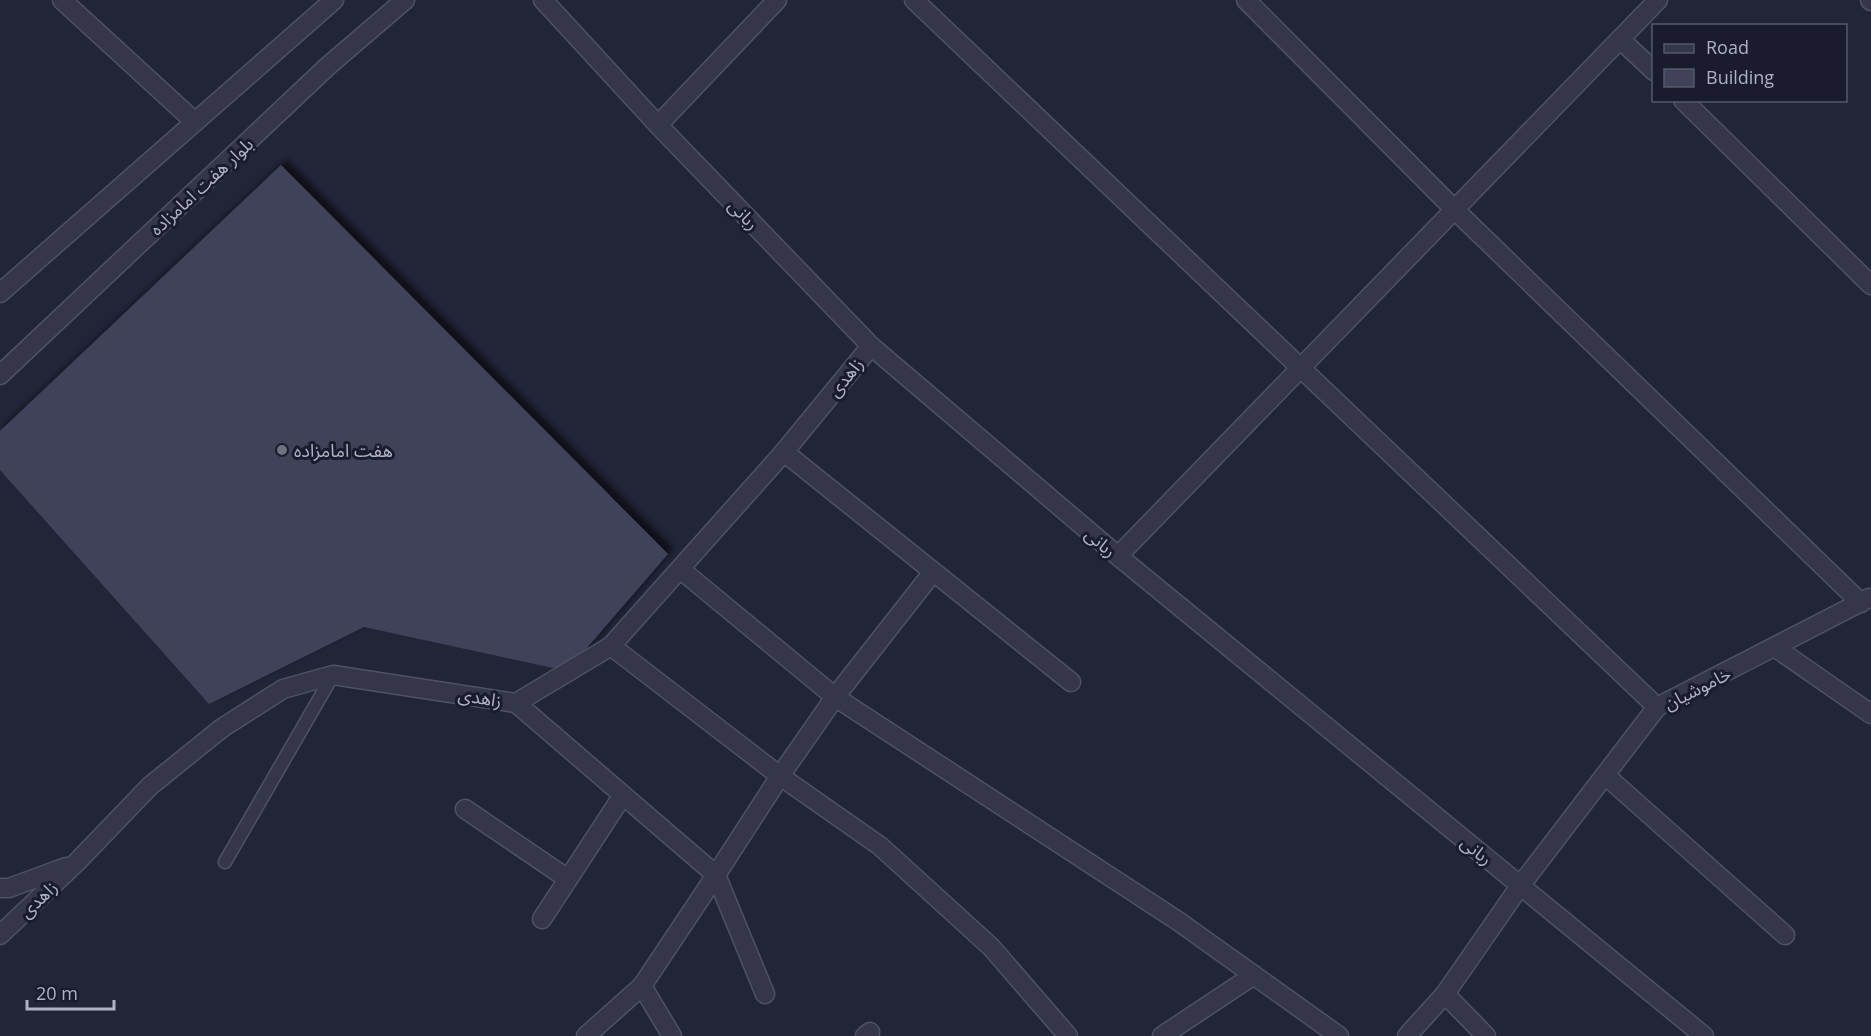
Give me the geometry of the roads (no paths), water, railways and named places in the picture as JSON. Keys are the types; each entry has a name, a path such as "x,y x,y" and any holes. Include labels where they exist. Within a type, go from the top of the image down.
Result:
{"street":[{"path":"62,0 81,7 195,122"},
{"path":"0,292 334,0"},
{"name":"بلوار هفت امامزاده","path":"0,375 328,66 405,0"},
{"name":"ربانی","path":"543,0 658,125 871,346 1118,556 1704,1036"},
{"path":"658,125 777,0"},
{"path":"914,0 934,6 1301,368 1658,708"},
{"path":"1246,0 1455,210 1866,600"},
{"path":"1118,556 1658,0"},
{"path":"1620,39 1652,70"},
{"path":"1685,102 1871,285"},
{"name":"زاهدی","path":"0,935 76,863 150,786 222,728 283,689 333,675 516,703 611,646 784,452 871,346"},
{"path":"784,452 1071,682"},
{"path":"680,569 835,697 1178,921 1339,1036"},
{"path":"586,1036 642,986 780,776 835,697 933,572"},
{"name":"خاموشیان","path":"1407,1036 1445,994 1520,885 1658,708 1866,600"},
{"path":"611,646 780,776 880,846 992,947 1068,1036"},
{"path":"1776,648 1871,714"},
{"path":"516,703 716,875 765,994"},
{"path":"1605,775 1785,935"},
{"path":"542,919 623,795"},
{"path":"465,809 568,879"},
{"name":"زاهدی","path":"0,888 9,888 76,863"},
{"path":"1162,1036 1254,975"},
{"path":"642,986 672,1036"},
{"path":"1445,994 1486,1036"}],"lane":[{"path":"225,862 333,675"}],"place":[{"name":"هفت امامزاده","path":"282,450"}]}
